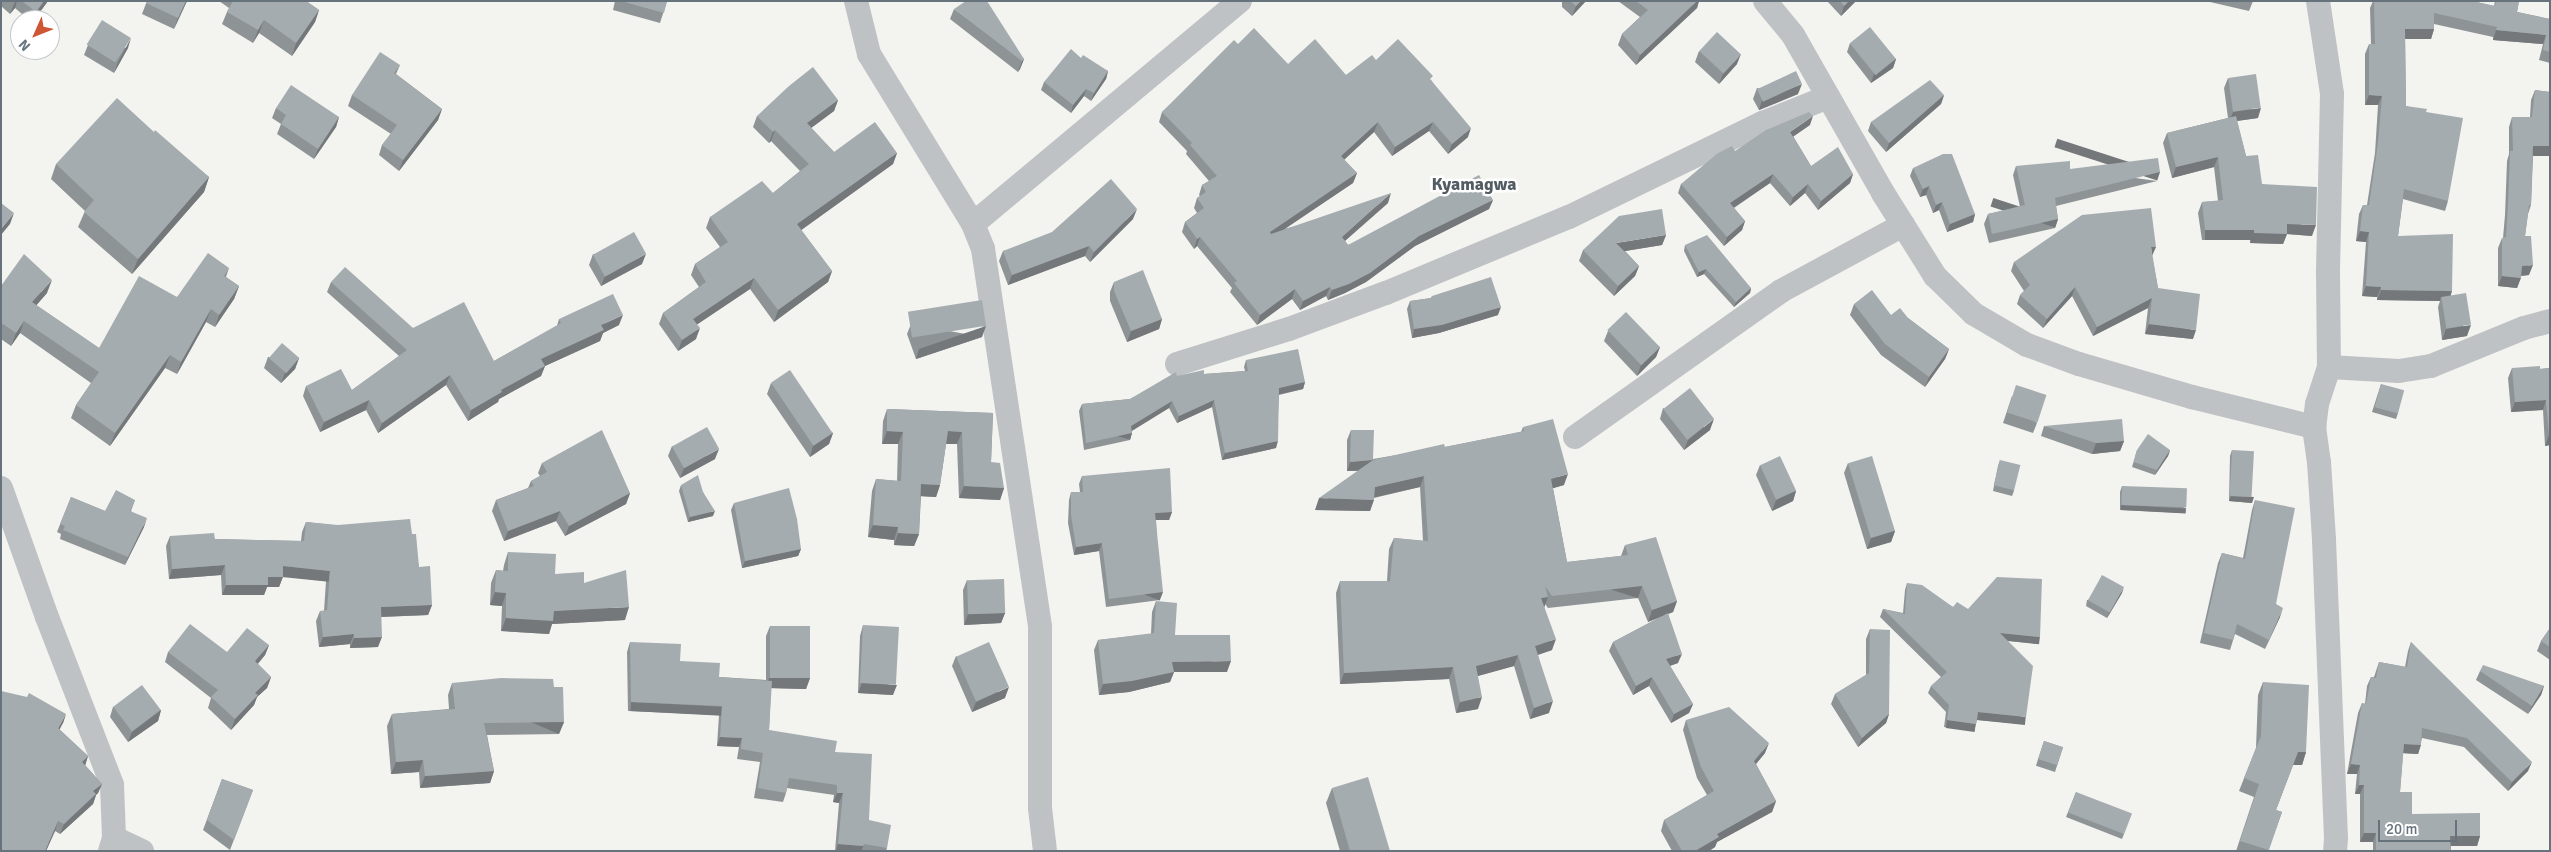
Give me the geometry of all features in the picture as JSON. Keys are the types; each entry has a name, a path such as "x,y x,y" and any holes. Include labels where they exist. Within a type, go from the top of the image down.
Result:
{"street":[{"path":"856,1 869,54 973,224 983,249 1040,627 1040,808 1045,851"},
{"path":"973,224 1240,1"},
{"path":"1765,1 1793,35 1903,225 1935,276 1974,314 2027,345 2079,364 2192,397 2314,427"},
{"path":"2318,1 2332,94 2328,273 2329,366 2317,404 2314,427 2319,462 2324,540 2335,851"},
{"path":"1177,364 1289,329 1395,289 1569,217 1763,123 1828,97"},
{"path":"1575,437 1781,291 1903,225"},
{"path":"2329,366 2399,371 2431,366 2524,328 2550,321"},
{"path":"1,488 47,617 112,784 112,844 142,851"}],"building":[{"path":"22,1 44,1 37,10 33,10"},
{"path":"147,1 186,1 178,18 146,3"},
{"path":"233,1 306,1 319,10 296,43 264,20 258,30 227,12"},
{"path":"621,1 667,1 664,13"},
{"path":"966,1 987,1 1024,59 1022,61 954,9"},
{"path":"1570,1 1581,1 1576,6"},
{"path":"1636,1 1697,1 1640,55 1622,34 1648,10"},
{"path":"1840,1 1849,1 1844,6"},
{"path":"2374,1 2472,1 2495,6 2496,1 2519,1 2517,12 2550,19 2550,52 2543,50 2546,35 2496,30 2497,27 2434,13 2434,29 2405,29 2406,106 2427,109 2426,112 2463,118 2448,201 2404,189 2398,236 2453,234 2452,291 2381,290 2381,287 2366,286 2369,232 2360,231 2363,205 2369,205 2378,143 2382,96 2369,95 2369,44 2375,44"},
{"path":"102,20 131,38 115,63 87,45"},
{"path":"1870,27 1896,59 1876,75 1850,43"},
{"path":"1254,28 1288,64 1315,39 1346,75 1372,55 1376,60 1398,39 1433,76 1430,79 1471,128 1452,144 1433,122 1395,147 1378,122 1341,156 1357,173 1270,232 1271,234 1391,193 1342,237 1348,245 1479,175 1493,200 1419,236 1370,273 1349,284 1332,290 1330,287 1303,301 1295,289 1260,315 1234,283 1237,281 1200,237 1197,239 1185,222 1204,208 1197,198 1206,192 1202,185 1217,176 1190,145 1192,143 1162,112 1234,40 1238,44"},
{"path":"1717,32 1741,55 1723,74 1699,51"},
{"path":"1071,49 1081,58 1083,55 1108,71 1094,93 1086,89 1073,105 1044,82"},
{"path":"380,52 400,65 394,73 442,109 403,160 382,145 397,125 352,95"},
{"path":"813,67 838,100 807,123 834,152 875,122 897,153 797,224 832,271 778,310 754,278 693,319 700,328 682,340 663,313 706,282 695,264 728,242 710,217 762,181 773,193 809,164 775,130 773,132 757,116 789,86"},
{"path":"1796,71 1802,84 1763,102 1757,89"},
{"path":"2256,74 2261,108 2233,112 2228,78"},
{"path":"1930,80 1944,95 1889,143 1871,122"},
{"path":"291,85 339,117 318,149 281,124 286,115 276,108"},
{"path":"2535,90 2550,92 2550,146 2533,146 2531,205 2529,205 2525,236 2531,236 2533,265 2522,266 2521,278 2502,276 2502,238 2506,237 2510,151 2513,151 2512,117 2532,117"},
{"path":"117,98 154,132 155,130 209,177 138,259 84,212 94,200 56,164"},
{"path":"1809,112 1813,116 1790,132 1811,166 1838,147 1853,174 1821,201 1808,184 1793,197 1773,174 1730,203 1745,221 1727,237 1681,184 1718,153 1732,146 1735,151 1766,130"},
{"path":"2236,116 2246,156 2258,155 2262,184 2317,187 2316,225 2287,224 2287,234 2254,233 2254,230 2205,230 2202,202 2223,200 2218,157 2176,167 2167,133"},
{"path":"1943,154 1952,154 1975,214 1950,224 1942,202 1936,205 1929,186 1923,189 1913,168"},
{"path":"2158,158 2160,172 2055,198 2058,219 1992,234 1988,214 2025,205 2016,166 2070,161 2070,169"},
{"path":"1111,179 1137,209 1094,252 1089,246 1012,275 1003,251 1052,232"},
{"path":"1,203 14,213 1,229"},
{"path":"2151,208 2156,247 2151,247 2158,288 2200,294 2196,330 2149,324 2152,298 2097,327 2075,287 2047,319 2020,295 2030,285 2014,262 2082,215"},
{"path":"1662,209 1666,235 1616,243 1639,266 1618,286 1583,250 1619,216"},
{"path":"634,232 646,254 605,277 593,255"},
{"path":"1707,235 1751,288 1736,302 1706,269 1699,272 1685,245"},
{"path":"208,253 229,268 224,276 239,286 219,315 211,309 181,362 170,355 115,433 76,405 99,372 24,321 16,333 3,324 1,326 1,286 24,254 52,280 32,302 99,348 139,276 177,297"},
{"path":"345,267 413,328 464,302 494,361 561,323 559,319 613,294 623,315 601,325 604,330 541,359 545,366 501,390 502,392 471,410 450,375 382,423 369,400 324,422 306,386 341,369 352,390 407,350 331,282"},
{"path":"1143,270 1162,319 1131,331 1114,291 1114,282"},
{"path":"1491,277 1501,307 1442,325 1414,329 1410,301 1432,298 1432,296"},
{"path":"1872,290 1891,315 1900,308 1908,318 1949,349 1929,377 1885,344 1854,304"},
{"path":"2466,293 2471,325 2446,329 2441,297"},
{"path":"982,300 986,326 912,337 908,312"},
{"path":"1626,312 1660,347 1641,365 1607,330"},
{"path":"282,343 299,358 286,373 269,358"},
{"path":"1298,349 1305,382 1279,388 1278,441 1225,453 1214,400 1179,416 1172,401 1131,426 1132,433 1086,443 1082,404 1130,399 1176,372 1177,376 1204,370 1204,374 1248,371 1246,360"},
{"path":"2540,366 2540,369 2550,368 2550,435 2546,400 2515,402 2512,368"},
{"path":"790,370 832,433 813,446 771,383"},
{"path":"2381,384 2404,390 2398,413 2375,407"},
{"path":"2016,385 2046,395 2037,422 2007,413"},
{"path":"1690,388 1714,419 1687,440 1663,409"},
{"path":"887,409 993,413 991,462 1000,463 1004,488 964,486 962,432 948,431 940,485 921,484 919,534 898,533 898,527 873,525 876,479 901,481 903,432 887,431"},
{"path":"1553,419 1568,474 1551,479 1567,562 1628,555 1625,545 1656,537 1677,601 1652,610 1642,586 1552,596 1545,586 1548,597 1541,598 1556,639 1535,646 1553,701 1534,708 1518,655 1476,666 1482,697 1460,702 1453,667 1344,673 1340,581 1390,581 1394,538 1428,541 1424,476 1375,487 1374,500 1319,498 1373,460 1444,444 1445,447 1524,431 1523,427"},
{"path":"2122,419 2124,441 2096,443 2044,426"},
{"path":"707,427 719,449 684,468 672,446"},
{"path":"602,430 630,493 569,526 560,511 508,531 496,500 534,486 531,481 547,472 542,463"},
{"path":"1351,430 1374,430 1372,460 1350,462"},
{"path":"2148,434 2170,450 2157,470 2134,462 2137,450"},
{"path":"2232,450 2254,451 2252,497 2230,496"},
{"path":"1780,456 1796,490 1776,500 1760,465"},
{"path":"1872,456 1895,531 1871,538 1848,463"},
{"path":"2000,460 2020,465 2014,490 1994,485"},
{"path":"1170,468 1172,512 1155,513 1163,592 1109,599 1102,543 1076,547 1071,515 1071,492 1083,492 1082,476"},
{"path":"698,475 703,492 715,511 690,517 681,485"},
{"path":"2122,486 2187,488 2186,507 2121,505"},
{"path":"789,488 797,519 801,549 745,561 734,503"},
{"path":"116,490 135,500 130,511 147,518 128,557 63,530 65,526 60,524 71,497 105,511"},
{"path":"2255,500 2295,508 2276,604 2283,608 2269,640 2237,624 2233,640 2204,633 2222,553 2245,559"},
{"path":"410,519 412,534 416,534 419,567 430,566 432,605 381,607 382,637 354,638 354,634 323,637 320,611 327,610 330,571 283,566 283,577 268,577 268,585 226,585 225,565 172,569 170,536 214,533 215,539 304,541 306,522 338,525"},
{"path":"508,552 556,554 555,574 584,572 584,583 626,570 629,607 554,611 553,621 506,618 506,593 495,592 496,570 508,571"},
{"path":"2102,575 2124,587 2110,612 2088,600"},
{"path":"1997,577 2042,579 2040,637 2000,633 2033,666 2026,717 1978,712 1976,724 1947,720 1949,705 1931,686 1947,672 1883,609 1905,614 1907,583 1922,585 1953,607 1957,602 1968,609"},
{"path":"1004,579 1005,613 968,614 967,580"},
{"path":"1156,601 1177,603 1175,635 1230,635 1231,661 1172,662 1174,672 1132,681 1103,684 1098,640 1154,633"},
{"path":"1668,613 1682,654 1666,659 1693,704 1674,714 1652,677 1636,686 1613,642"},
{"path":"190,624 227,652 247,628 269,645 255,661 271,677 255,693 258,695 235,719 211,697 218,690 168,652"},
{"path":"863,625 899,627 896,685 860,683"},
{"path":"770,626 810,626 810,678 770,678"},
{"path":"2550,628 2550,647 2541,641"},
{"path":"1870,629 1890,630 1889,714 1862,738 1835,694 1869,673"},
{"path":"630,642 681,644 680,661 720,663 719,677 772,681 769,730 837,741 835,752 872,754 869,820 891,825 887,848 864,844 863,846 838,844 843,793 837,793 837,785 789,778 786,793 758,788 763,753 741,749 742,738 720,737 722,706 631,702"},
{"path":"989,642 1009,687 976,701 956,657"},
{"path":"2411,642 2532,762 2512,782 2467,738 2422,728 2421,745 2404,744 2400,792 2412,792 2412,814 2480,813 2480,836 2450,836 2451,851 2376,851 2376,833 2364,833 2364,785 2359,785 2360,765 2351,764 2362,703 2366,704 2371,677 2376,678 2379,662 2407,667"},
{"path":"2483,665 2544,686 2532,706 2480,671"},
{"path":"501,678 553,679 554,687 563,687 564,722 484,723 494,771 425,776 423,760 396,762 392,714 455,709 452,683"},
{"path":"2263,682 2309,685 2306,752 2298,752 2276,810 2282,812 2269,850 2240,841 2259,784 2244,778 2261,736"},
{"path":"142,685 161,710 132,731 113,707"},
{"path":"1,691 27,697 29,693 66,714 58,728 88,756 82,762 102,784 93,791 96,794 64,824 58,821 45,851 1,851"},
{"path":"1729,707 1769,743 1754,761 1776,801 1717,834 1719,837 1695,851 1682,851 1664,820 1714,791 1701,767 1686,720"},
{"path":"2044,741 2063,747 2057,765 2038,759"},
{"path":"1368,777 1390,851 1350,851 1332,788"},
{"path":"222,779 253,790 234,840 207,820"},
{"path":"2076,792 2132,814 2124,834 2068,813"}],"district":[{"name":"Kyamagwa","path":"1474,184"}]}
